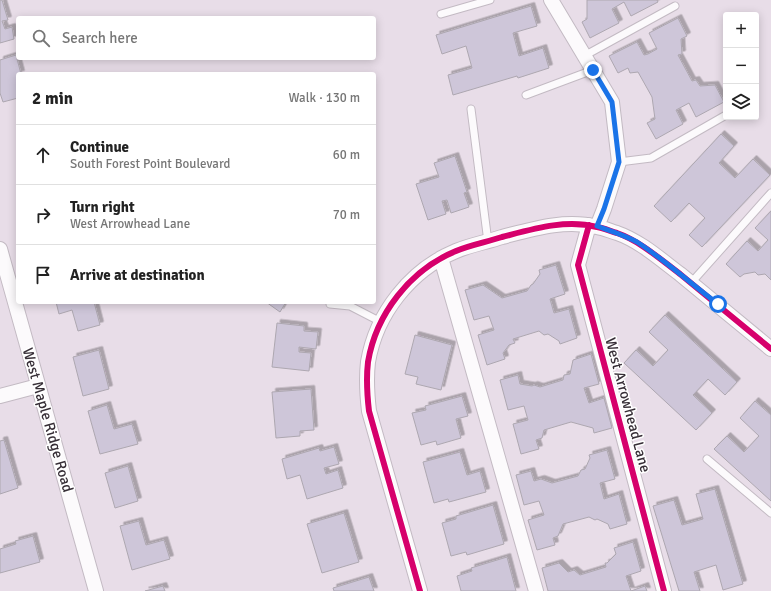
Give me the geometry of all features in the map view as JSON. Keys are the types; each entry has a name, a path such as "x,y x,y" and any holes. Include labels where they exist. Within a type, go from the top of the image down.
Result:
{"street":[{"name":"West Arrowhead Lane","path":"552,0 612,102 619,162 604,209 593,226 578,265 664,591"},
{"path":"420,591 369,410 366,383 372,343 381,322 391,303 421,271 456,250 522,232 551,225 574,224 593,226 619,234 636,242 657,256 771,348"},
{"name":"West Maple Ridge Road","path":"0,249 94,591"},
{"path":"441,258 536,591"},
{"path":"0,396 38,386"}],"lane":[{"path":"440,14 490,0"},
{"path":"584,56 675,6"},
{"path":"526,95 593,70"},
{"path":"471,109 488,242"},
{"path":"619,162 651,158 723,117"},
{"path":"691,283 771,192"},
{"path":"330,304 350,306 381,322"},
{"path":"707,459 771,513"}],"building":[{"path":"0,0 2,0 8,20 2,21 5,29 12,27 14,39 0,43"},
{"path":"587,0 657,0 658,2 631,16 624,2 612,9 619,23 590,38 582,22 587,19"},
{"path":"531,6 537,26 513,33 519,56 543,48 549,68 518,78 517,76 453,95 448,75 472,68 466,46 442,54 436,35"},
{"path":"678,18 687,36 681,39 682,54 678,55 692,81 696,80 700,86 715,85 723,100 723,103 696,117 689,103 676,110 683,124 656,139 647,123 655,119 652,97 638,72 630,73 628,68 618,73 609,56 637,42 644,55 657,49 649,33"},
{"path":"16,55 16,60 17,60 20,72 16,72 16,99 3,102 0,93 0,60"},
{"path":"721,134 734,146 719,163 735,178 753,159 770,175 702,247 689,235 705,218 689,203 671,222 654,206"},
{"path":"455,156 467,192 464,193 469,207 451,213 447,200 442,201 446,214 428,220 416,184 439,177 434,163"},
{"path":"771,211 771,280 765,274 758,275 755,272 744,274 740,277 726,264 747,241 758,251 768,240 755,228"},
{"path":"556,265 565,294 550,299 554,313 569,309 577,338 560,344 559,341 548,334 544,335 539,331 513,339 515,343 509,345 503,353 505,359 487,365 478,335 494,330 489,316 474,320 465,290 483,285 502,298 527,291 540,274 539,270"},
{"path":"56,304 95,304 100,325 78,331 72,310 59,314"},
{"path":"269,304 285,304 280,312"},
{"path":"665,315 737,382 725,395 708,379 693,395 712,413 696,430 624,363 636,350 653,366 668,350 649,332"},
{"path":"277,323 304,326 304,331 318,332 316,349 299,347 299,352 311,353 309,371 272,367"},
{"path":"415,335 452,345 441,390 416,384 418,377 405,374"},
{"path":"99,350 109,389 83,396 73,357"},
{"path":"591,354 599,384 584,388 589,403 604,398 612,428 594,433 593,428 571,422 544,430 542,438 536,440 539,449 521,454 513,424 528,420 524,406 508,410 500,380 518,375 520,384 540,387 563,380 564,375 570,374 573,360"},
{"path":"311,389 314,430 300,431 300,436 276,438 272,392"},
{"path":"462,396 468,416 456,419 461,438 437,445 436,441 421,445 412,413 426,410 425,406"},
{"path":"755,401 771,415 771,501 714,449 727,436 744,452 759,436 740,418"},
{"path":"107,405 114,429 132,424 138,444 100,454 88,411"},
{"path":"4,440 18,488 0,494 0,441"},
{"path":"334,447 339,464 324,468 326,474 338,470 343,488 307,499 300,475 287,479 282,459 319,448 320,451"},
{"path":"607,450 615,479 600,483 604,499 619,494 627,524 610,529 608,524 589,517 563,524 558,536 553,538 555,545 537,550 528,520 544,515 539,501 524,505 516,475 531,471 534,481 541,479 552,483 578,476 581,470 585,469 590,458 589,455"},
{"path":"460,452 467,475 480,471 486,492 449,502 448,499 434,503 423,462"},
{"path":"128,466 138,501 115,508 105,473"},
{"path":"715,489 743,584 723,590 716,565 694,572 700,591 679,591 653,506 674,500 682,525 703,519 696,494"},
{"path":"493,505 504,544 467,555 466,552 451,556 442,523 456,519 456,516"},
{"path":"344,513 359,562 322,573 307,524"},
{"path":"139,521 146,545 164,540 170,559 132,570 120,526"},
{"path":"33,536 40,562 0,573 0,549 16,544 15,541"},
{"path":"633,542 641,571 626,576 631,591 548,591 542,568 559,563 568,572 574,570 580,575 606,567 605,563 607,563 616,554 614,548"},
{"path":"507,557 516,591 461,591 457,576 472,571 471,568"},
{"path":"369,577 374,591 334,591 333,588"},
{"path":"163,586 165,591 145,591"},
{"path":"645,586 647,591 631,591"}],"cycle path":[{"path":"420,591 369,411 367,393 368,362 372,344 387,311 410,282 439,259 461,249 502,237 549,226 573,224 600,227 625,236 650,251 771,349"},
{"path":"589,225 578,265 664,591"}],"route":[{"path":"593,70 612,102 619,162 597,226 636,242 657,256 718,304"}]}
